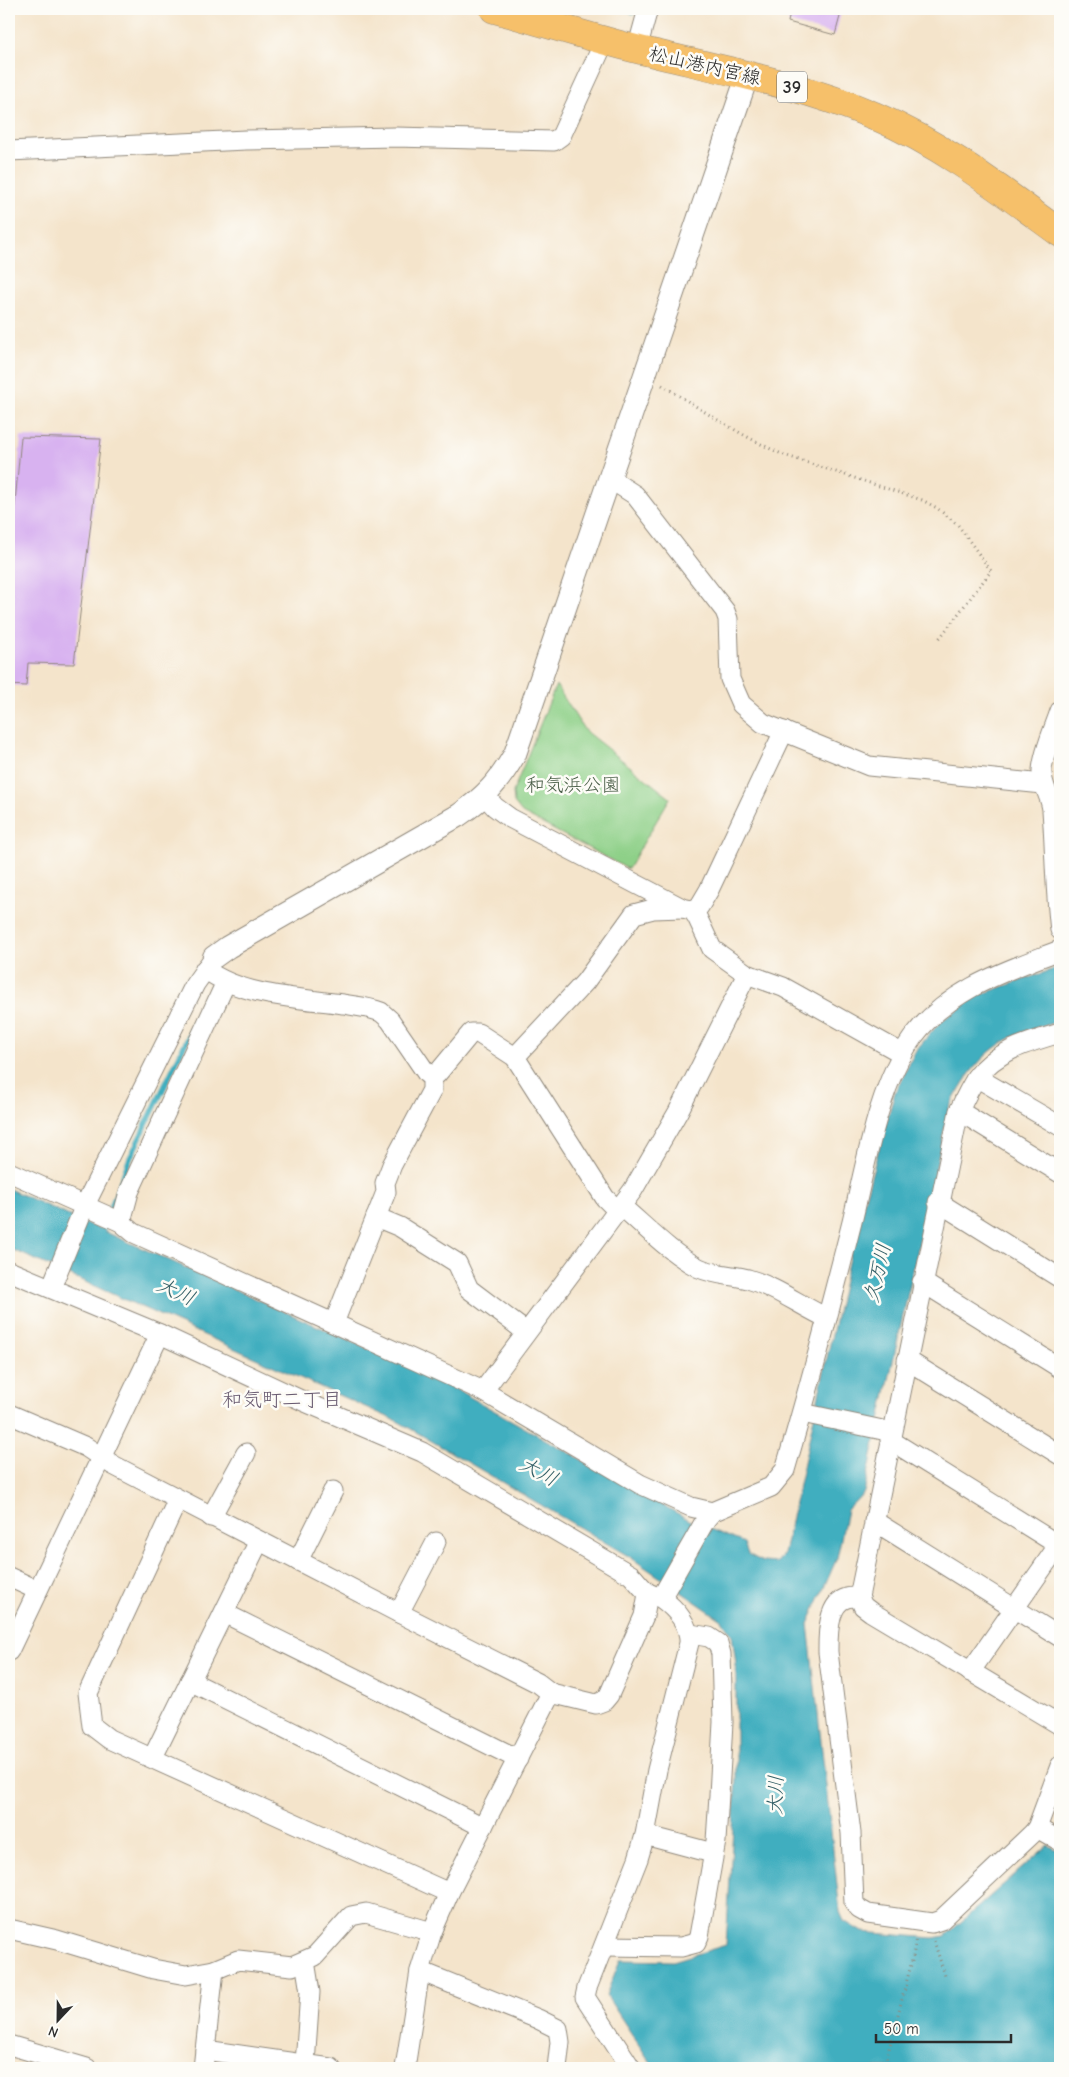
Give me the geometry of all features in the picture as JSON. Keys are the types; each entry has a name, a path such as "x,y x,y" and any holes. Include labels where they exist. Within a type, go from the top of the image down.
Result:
{"main road":[{"name":"松山港内宮線","path":"494,9 637,49 748,74 809,92 876,116 933,145 982,176 1060,232"}],"street":[{"path":"637,49 648,9"},
{"path":"9,151 266,140 394,137 554,141 561,136 605,40"},
{"path":"52,1285 195,984 210,963 228,947 459,815 485,796 499,780 515,754 748,74"},
{"path":"610,479 624,486 635,495 725,611 728,619 730,679 741,704 749,713 763,723 869,766 1043,784"},
{"path":"1060,711 1042,770 1043,784 1050,796 1052,809 1055,886 1060,930"},
{"path":"634,914 653,909 699,907 710,890 784,731"},
{"path":"485,796 495,807 510,818 687,909 697,917 712,949 747,974 783,988 903,1054"},
{"path":"514,1057 585,982 634,914 638,904 638,893 635,883"},
{"path":"9,1414 86,1447 100,1457 178,1499 538,1683 551,1692 596,1704 604,1701 609,1695 644,1616 709,1516 771,1487 785,1470 806,1414 879,1114 892,1075 903,1054 914,1037 935,1014 967,989 984,980 1060,950"},
{"path":"210,963 226,982 281,995 381,1012 390,1020 428,1074 437,1074 471,1033 478,1033 514,1057 605,1198 681,1258 700,1268 722,1276 747,1279 770,1288 828,1318"},
{"path":"484,1391 619,1208 678,1112 747,974"},
{"path":"119,1221 129,1192 226,982"},
{"path":"1060,1032 1014,1048 990,1062 976,1077 958,1111 906,1360 888,1434 859,1597 863,1606 871,1612 1060,1725"},
{"path":"334,1323 386,1192 385,1183 392,1165 432,1090 432,1074"},
{"path":"976,1077 1060,1126"},
{"path":"958,1111 1060,1173"},
{"path":"9,1172 88,1209 119,1221 134,1232 484,1391 640,1484 709,1516"},
{"path":"938,1202 1060,1278"},
{"path":"376,1217 400,1227 457,1263 469,1289 526,1332"},
{"path":"9,1271 52,1285 303,1401 422,1452 631,1575 658,1594 687,1625 690,1634 689,1643 657,1770 645,1835 638,1859 587,1988 586,1997 631,2068"},
{"path":"922,1282 1060,1368"},
{"path":"9,1650 160,1334"},
{"path":"906,1360 1060,1455"},
{"path":"806,1414 888,1434 1060,1544 970,1672"},
{"path":"211,1516 246,1453"},
{"path":"298,1562 333,1492"},
{"path":"178,1499 88,1693 92,1726 109,1739 153,1757 449,1893"},
{"path":"874,1521 1060,1636"},
{"path":"153,1757 259,1541"},
{"path":"399,1613 436,1542"},
{"path":"9,1577 37,1590"},
{"path":"859,1597 846,1598 839,1603 834,1610 828,1636 828,1652 851,1833 854,1903 859,1910 868,1914 932,1923 941,1920 1037,1828 1060,1766"},
{"path":"224,1613 518,1759"},
{"path":"604,1946 681,1947 696,1943 699,1936 716,1841 723,1703 721,1654 718,1642 709,1637 690,1634"},
{"path":"190,1681 483,1827"},
{"path":"404,2068 420,1971 432,1932 449,1893 551,1692"},
{"path":"1037,1828 1060,1841"},
{"path":"645,1835 705,1851"},
{"path":"9,1929 57,1940 153,1969 186,1975 214,1970 238,1960 292,1966 315,1956 352,1916 366,1913 432,1932"},
{"path":"305,1961 310,1992 305,2064"},
{"path":"214,1970 204,2059 305,2064 330,2068"},
{"path":"420,1971 558,2029 560,2042 557,2068"},
{"path":"9,2045 87,2068"}],"path":[{"path":"646,375 766,447 784,455 922,500 948,516 958,525 991,571 938,639"},
{"path":"884,2068 913,1957 916,1936"},
{"path":"933,1938 946,1980"}],"green space":[{"name":"和気浜公園","path":"556,685 585,731 670,798 628,869 522,813 514,803 513,792"}],"water":[{"path":"1060,967 1060,1021 1021,1033 990,1052 967,1078 949,1108 864,1492 847,1510 837,1558 808,1624 840,1912 844,1921 862,1932 933,1938 945,1936 1048,1845 1060,1851 1060,2068 654,2068 606,1995 620,1960 673,1961 726,1945 736,1778 736,1664 732,1635 722,1620 630,1557 399,1422 9,1248 9,1189 443,1382 693,1522 744,1543 748,1554 763,1562 777,1563 784,1553 853,1240 895,1092 916,1050 941,1021 979,995"}],"building":[{"path":"791,9 842,9 835,35 788,22"},
{"path":"21,437 101,439 74,664 28,663 26,686 9,685 9,524 13,525"}],"waterway":[{"path":"100,1236 130,1158 197,1019"}],"district":[{"name":"和気町二丁目","path":"282,1399"}],"water label":[{"name":"久万川","path":"877,1273"},
{"name":"大川","path":"176,1291"},
{"name":"大川","path":"539,1471"},
{"name":"大川","path":"775,1795"}]}
